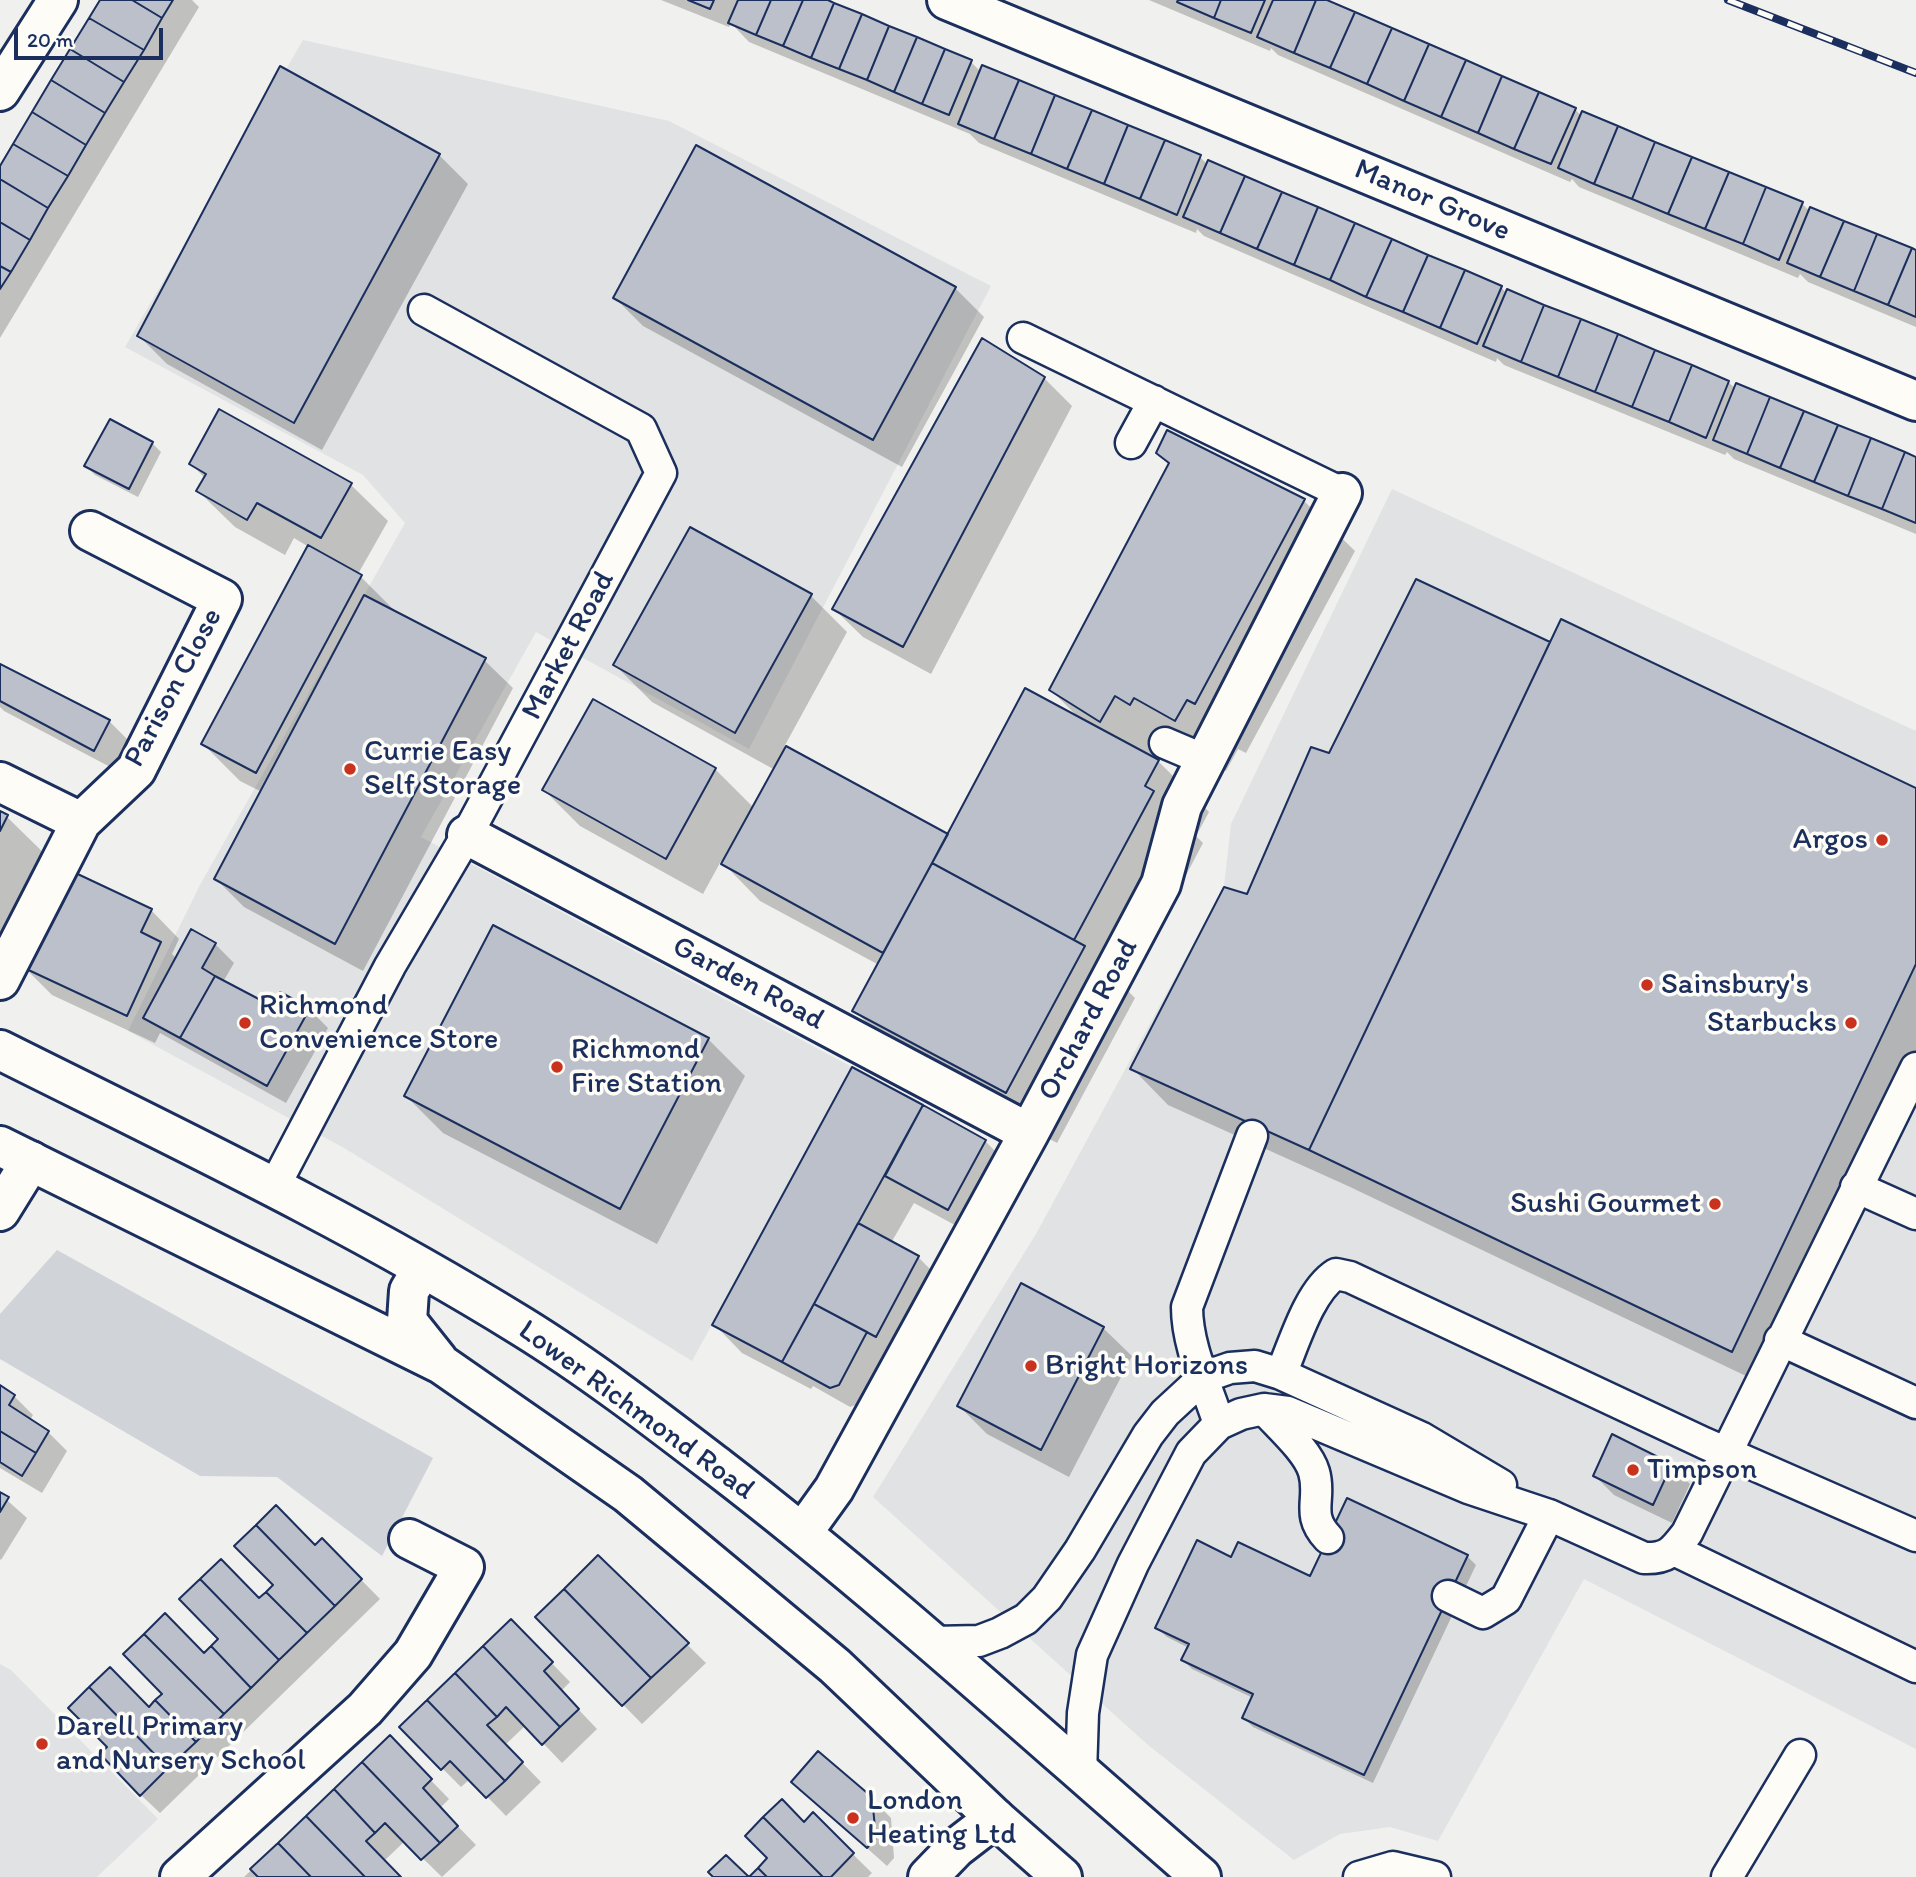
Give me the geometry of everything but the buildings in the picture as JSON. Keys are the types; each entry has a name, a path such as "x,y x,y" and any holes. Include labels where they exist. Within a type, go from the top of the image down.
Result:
{"main road":[{"path":"0,91 58,0"},
{"name":"Manor Grove","path":"947,0 1916,401"},
{"name":"Orchard Road","path":"803,1532 834,1489 1029,1133 1161,884 1182,806 1342,493"},
{"name":"Parison Close","path":"0,980 81,822 136,770 222,599 90,531"},
{"path":"0,782 81,822"},
{"name":"Garden Road","path":"467,835 1029,1133"},
{"name":"Lower Richmond Road","path":"0,1051 357,1231 522,1327 610,1386 803,1532 1201,1877"},
{"path":"0,1211 15,1153 441,1364 628,1494 835,1666 995,1818 1062,1877"},
{"path":"422,1269 409,1291 407,1321 441,1364"},
{"path":"180,1877 365,1709 413,1654 464,1567 409,1539"},
{"path":"928,1877 956,1848 995,1818"}],"lane":[{"name":"Market Road","path":"274,1187 390,966 467,835 661,472 641,429 424,310"},
{"path":"1023,338 1342,493"},
{"path":"1131,443 1154,401"},
{"path":"1165,743 1205,760"},
{"path":"1081,1774 1083,1713 1092,1656 1112,1607 1191,1453 1219,1424 1241,1413 1264,1409 1288,1412 1468,1488 1549,1515 1644,1558 1660,1558 1674,1550 1687,1533 1780,1340 1915,1073"},
{"path":"1219,1424 1187,1324 1187,1307 1252,1136"},
{"path":"1856,1187 1916,1214"},
{"path":"1281,1374 1317,1293 1326,1281 1336,1274 1350,1277 1727,1452 1916,1536"},
{"path":"1780,1340 1916,1404"},
{"path":"933,1642 979,1641 1026,1619 1047,1598 1080,1550 1148,1435 1165,1413 1204,1377 1230,1368 1255,1366 1281,1374 1422,1438 1549,1515"},
{"path":"1264,1409 1308,1458 1315,1474 1314,1514 1318,1528 1328,1538"},
{"path":"1448,1595 1483,1613 1506,1599 1549,1515"},
{"path":"1674,1550 1916,1667"},
{"path":"1727,1877 1800,1755"},
{"path":"1359,1877 1393,1867 1435,1877"}],"shaded area":[{"path":"303,40 669,121 991,286 749,749 536,632 421,837 852,1067 692,1361 344,1148 128,1031 201,883 405,523 363,475 125,347"},
{"path":"1392,489 1916,731 1916,1749 1584,1579 1438,1841 1390,1827 1340,1834 1294,1860 1148,1745 873,1497 1036,1234 1224,887 1231,824"},
{"path":"57,1250 433,1458 382,1556 277,1477 200,1476 0,1359 0,1314"},
{"name":"Darell Primary and Nursery School","path":"0,1664 11,1670 158,1819 97,1877 0,1877"}],"railway":[{"path":"1728,0 1916,73"}],"place":[{"name":"Currie Easy Self Storage","path":"350,769"},
{"name":"Argos","path":"1882,840"},
{"name":"Sainsbury's","path":"1647,985"},
{"name":"Richmond Convenience Store","path":"245,1023"},
{"name":"Starbucks","path":"1851,1023"},
{"name":"Richmond Fire Station","path":"557,1067"},
{"name":"Sushi Gourmet","path":"1715,1204"},
{"name":"Bright Horizons","path":"1031,1366"},
{"name":"Timpson","path":"1633,1470"},
{"name":"Darell Primary and Nursery School","path":"42,1744"},
{"name":"London Heating Ltd","path":"853,1818"}]}
